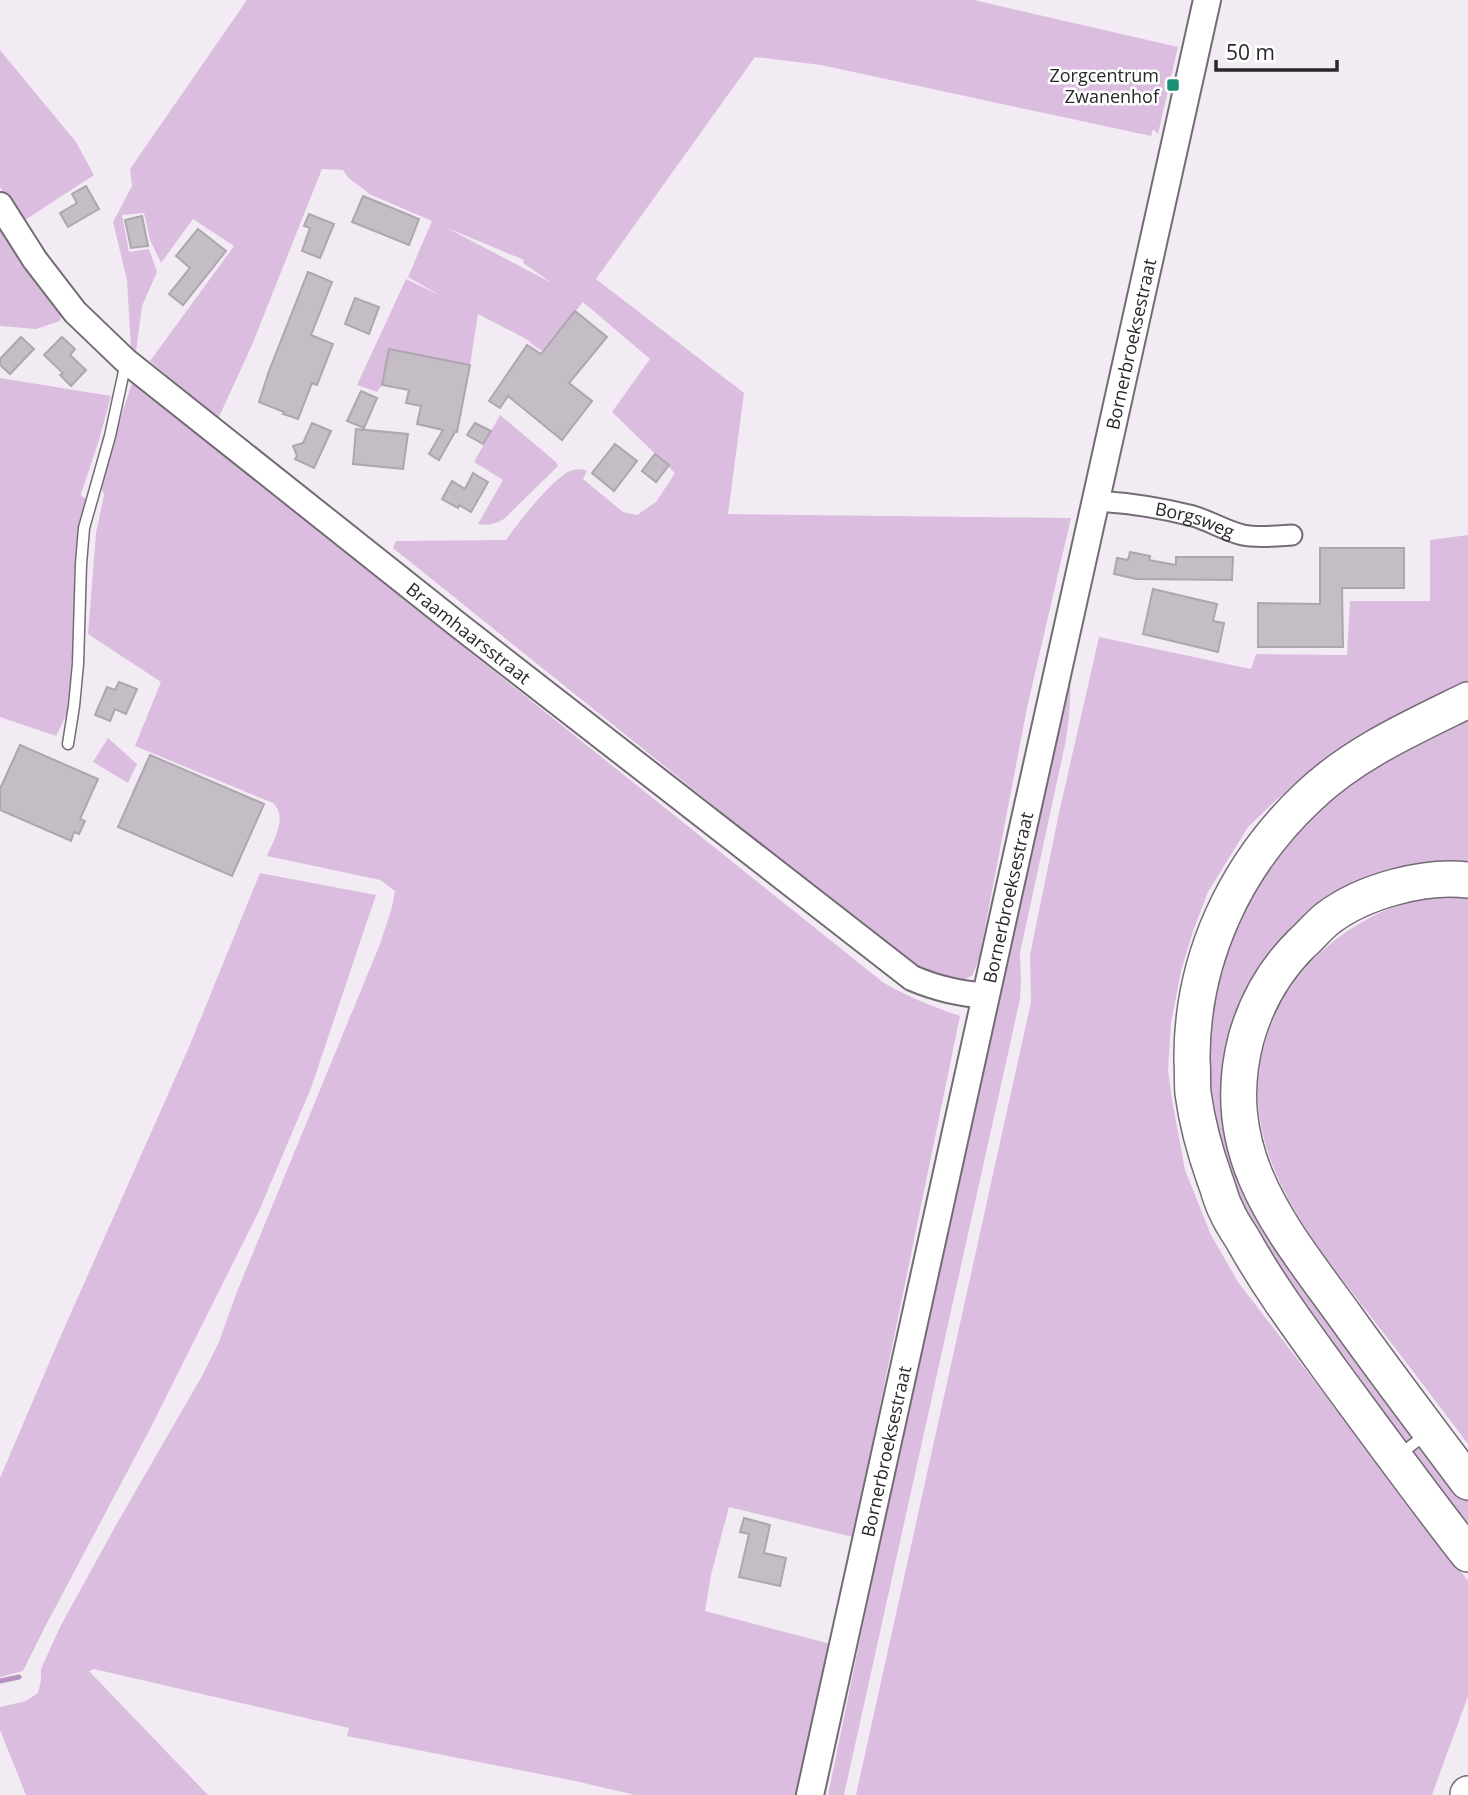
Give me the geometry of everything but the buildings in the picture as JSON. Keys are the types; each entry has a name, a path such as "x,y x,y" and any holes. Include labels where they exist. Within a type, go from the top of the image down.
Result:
{"highway":[{"path":"1468,700 1372,750 1343,769 1310,794 1282,823 1260,850 1232,893 1216,929 1199,984 1192,1035 1193,1091 1203,1148 1226,1210 1254,1261 1282,1301 1468,1554"},
{"path":"1468,880 1452,878 1412,883 1373,894 1328,918 1290,955 1257,1006 1243,1051 1239,1111 1243,1142 1269,1206 1296,1248 1468,1482"}],"main road":[{"name":"Bornerbroeksestraat","path":"810,1795 1207,0"}],"street":[{"name":"Braamhaarsstraat","path":"0,205 35,260 75,312 126,361 912,978 935,988 986,996"},
{"name":"Borgsweg","path":"1097,501 1176,512 1241,534 1292,535"}],"lane":[{"path":"68,744 78,664 84,528 110,436 126,361"},
{"path":"1395,1458 1430,1431"}],"shaded area":[{"path":"247,0 974,0 1178,47 1158,134 1153,129 1151,136 821,65 755,57 596,279 744,393 728,514 1071,518 1027,708 979,959 972,976 962,980 922,973 393,548 396,541 506,540 545,492 574,470 586,470 583,479 623,512 637,515 656,502 675,473 612,412 650,359 583,302 543,351 528,340 478,314 470,365 390,349 382,385 377,392 357,385 406,279 441,296 408,277 432,221 369,194 343,170 322,169 252,345 218,419 150,361 234,246 193,219 161,263 150,240 144,213 122,215 129,252 149,249 157,272 142,306 136,352 131,349 127,280 113,222 132,186 130,169","holes":["445,227 524,260 523,263 552,283"]},
{"path":"0,50 76,142 94,175 22,222 0,187"},
{"path":"0,218 62,307 60,321 36,329 0,326"},
{"path":"134,377 250,476 884,983 960,1016 853,1537 729,1507 711,1575 705,1611 831,1644 800,1795 635,1795 347,1736 349,1728 94,1669 89,1671 208,1795 26,1795 0,1730 0,1707 26,1701 38,1693 41,1669 60,1627 219,1342 236,1294 380,944 395,891 380,880 267,856 280,821 273,803 135,746 161,682 88,634 96,533 104,495 100,485"},
{"path":"0,378 111,396 81,494 86,503 70,707 56,736 0,717"},
{"path":"500,415 558,466 504,519 491,524 478,524 503,480 474,462"},
{"path":"1468,535 1468,682 1374,730 1319,764 1248,827 1208,892 1193,931 1181,971 1171,1023 1168,1070 1185,1170 1211,1235 1238,1282 1468,1581 1468,1696 1432,1795 856,1795 1031,1002 1030,955 1099,637 1251,669 1256,654 1347,655 1350,601 1430,601 1430,540"},
{"path":"1069,662 1070,701 1066,740 1020,953 1020,999 844,1795 828,1795 892,1484"},
{"path":"1468,711 1468,871 1411,876 1267,975 1243,1162 1468,1492 1468,1532 1266,1252 1229,1176 1215,1128 1210,1087 1209,1042 1217,978 1235,926 1281,845 1359,767"},
{"path":"108,738 137,764 128,783 93,762"},
{"path":"260,873 376,895 311,1088 259,1211 150,1429 23,1671 0,1677 0,1478 189,1047"},
{"path":"1468,894 1468,1444 1345,1284 1301,1221 1268,1154 1260,1118 1258,1081 1265,1042 1279,1006 1301,973 1329,945 1362,922 1397,906 1436,896"}],"waterway":[{"path":"0,1681 19,1677"}],"place":[{"name":"Zorgcentrum Zwanenhof","path":"1173,85"}]}
